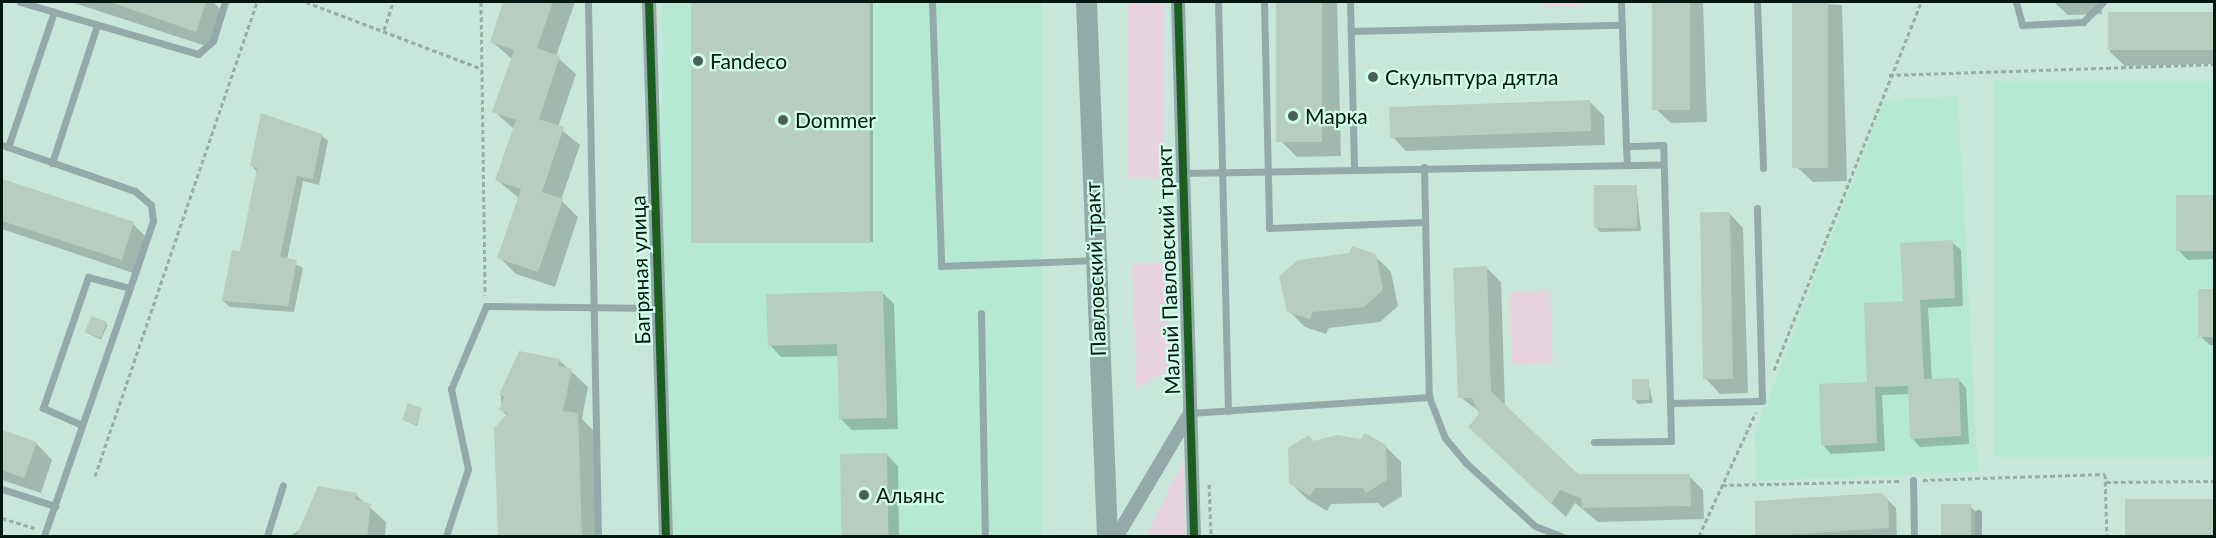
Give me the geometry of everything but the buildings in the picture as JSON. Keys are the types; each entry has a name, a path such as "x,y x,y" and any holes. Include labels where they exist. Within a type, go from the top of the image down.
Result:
{"main road":[{"name":"Павловский тракт","path":"1086,2 1094,260 1107,537"}],"street":[{"name":"Багряная улица","path":"649,2 666,537"},
{"name":"Малый Павловский тракт","path":"1178,2 1194,537"},
{"path":"1117,537 1190,413"}],"lane":[{"path":"20,2 198,54 213,41 225,2"},
{"path":"588,2 591,309 598,537"},
{"path":"932,2 941,266 1094,260"},
{"path":"1218,2 1227,411"},
{"path":"1264,2 1269,228 1424,222"},
{"path":"1350,2 1354,169"},
{"path":"1622,2 1627,165"},
{"path":"1758,2 1763,168"},
{"path":"2016,2 2022,25 2083,22 2103,2"},
{"path":"45,534 153,221 151,205 135,191 5,146 54,12"},
{"path":"52,163 98,25"},
{"path":"1351,31 1622,25"},
{"path":"1594,442 1671,441 1663,145 1626,146"},
{"path":"1183,173 1424,167 1664,165"},
{"path":"1424,167 1429,397 1445,438 1466,463 1535,526 1561,537"},
{"path":"1670,403 1762,401 1757,208"},
{"path":"82,425 43,408 88,277 130,288"},
{"path":"447,537 468,469 451,389 486,306 659,308"},
{"path":"981,313 985,537"},
{"path":"1190,413 1429,397"},
{"path":"1913,480 1914,537"},
{"path":"267,537 283,485"},
{"path":"2,489 55,506"},
{"path":"1978,513 1978,537"}],"path":[{"path":"95,476 257,2"},
{"path":"306,2 482,69"},
{"path":"384,30 393,2"},
{"path":"482,2 486,306"},
{"path":"1699,537 1762,401 1889,75 1921,2"},
{"path":"1889,75 2214,64"},
{"path":"1722,485 1913,480 2041,472 2105,474 2107,537"},
{"path":"2106,482 2214,481"},
{"path":"2,518 45,534"}],"shaded area":[{"path":"662,2 1042,2 1042,536 662,536"},
{"path":"1128,2 1164,2 1164,178 1128,178"},
{"path":"1542,2 1581,2 1581,6 1542,7"},
{"path":"1994,81 2214,81 2214,457 1994,457"},
{"path":"1958,96 1978,472 1756,481 1755,432 1885,100"},
{"path":"1166,263 1170,370 1136,388 1132,264"},
{"path":"1550,290 1553,363 1512,364 1509,291"},
{"path":"1183,460 1185,536 1146,536"}],"cycle path":[{"path":"649,2 666,536"},
{"path":"1178,2 1194,536"}],"place":[{"name":"Fandeco","path":"698,61"},
{"name":"Скульптура дятла","path":"1373,77"},
{"name":"Марка","path":"1293,116"},
{"name":"Dommer","path":"783,120"},
{"name":"Альянс","path":"864,495"}]}
